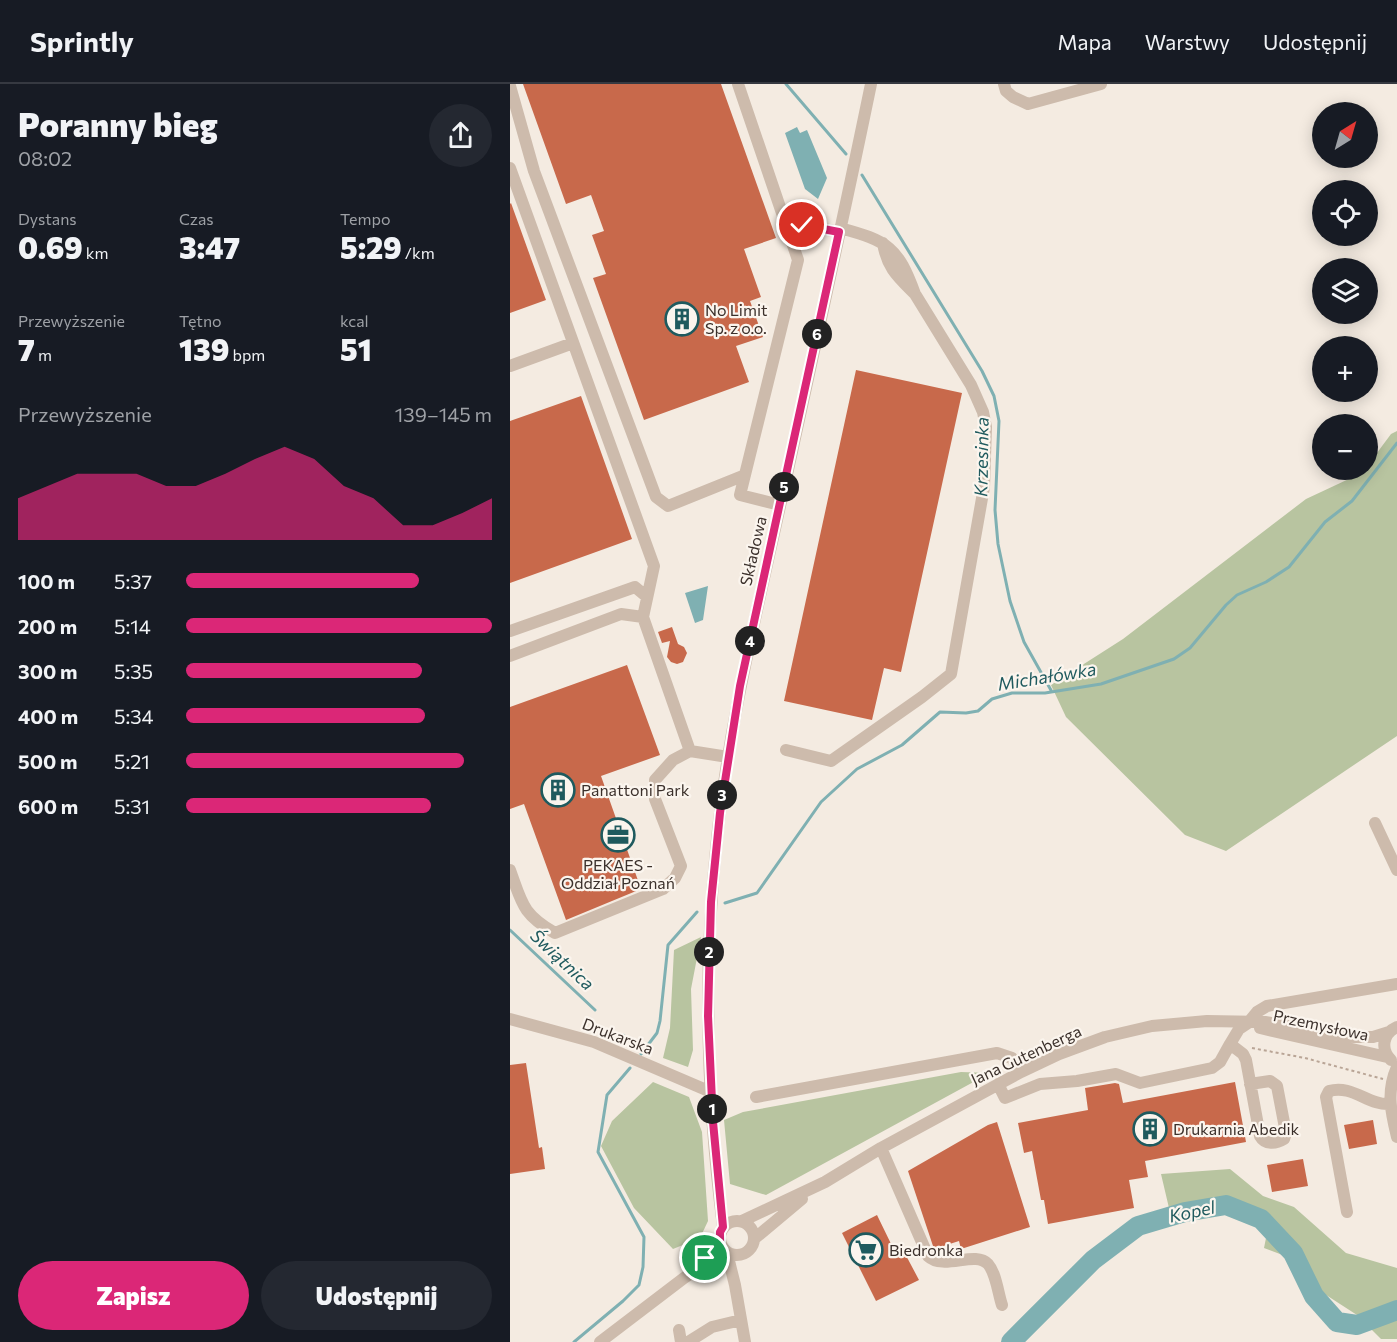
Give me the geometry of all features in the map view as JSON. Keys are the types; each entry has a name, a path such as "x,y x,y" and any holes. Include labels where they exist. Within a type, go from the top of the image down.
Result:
{"street":[{"path":"738,84 798,260 740,495 780,505"},
{"name":"Składowa","path":"723,1227 711,1092 708,1016 716,850 740,686 871,84"},
{"path":"1004,84 1006,91 1028,104 1101,84"},
{"path":"510,86 534,171 656,497 668,506 745,475"},
{"path":"510,168 654,566 644,617 690,751"},
{"path":"786,228 802,225 840,230 872,236 883,243 885,258 894,274 915,294 971,385 983,412 986,426 984,487 951,674 922,698 831,761 786,750"},
{"path":"510,366 573,343"},
{"path":"510,632 635,587 647,597"},
{"path":"510,656 621,614 644,617"},
{"path":"510,870 525,910 540,924 555,933 663,889 675,878 681,866 654,799 655,780 673,760 690,751 728,758"},
{"path":"1375,823 1397,870"},
{"path":"999,1084 1005,1098 1040,1084 1112,1075 1120,1075 1140,1083 1212,1068 1234,1047 1239,1029 1267,1006 1397,984"},
{"name":"Drukarska","path":"510,1019 594,1042 711,1092"},
{"name":"Jana Gutenberga","path":"739,1221 825,1182 881,1148 1021,1072 1076,1047 1134,1030 1193,1021 1248,1023"},
{"name":"Przemysłowa","path":"1248,1023 1285,1024 1354,1037 1373,1037 1393,1029"},
{"name":"Przemysłowa","path":"1248,1023 1261,1029 1394,1062"},
{"path":"1393,1029 1384,1044 1394,1062 1390,1088 1397,1137"},
{"path":"1234,1047 1246,1059 1250,1084 1262,1139 1268,1143 1284,1139 1286,1133 1277,1086 1270,1081 1250,1084"},
{"path":"756,1097 997,1053 1012,1058 1021,1072"},
{"path":"1347,1212 1326,1097 1329,1091 1343,1090 1378,1105 1392,1106"},
{"path":"881,1148 928,1256 939,1262 978,1259 987,1263 992,1270 1002,1305"},
{"name":"Jana Gutenberga","path":"754,1239 825,1182"},
{"path":"720,1185 739,1221 752,1229 754,1239 751,1248 741,1255 735,1285"},
{"path":"739,1221 723,1227 720,1232 735,1285 745,1342"},
{"path":"724,1249 741,1255"},
{"path":"600,1342 724,1249"},
{"path":"687,1342 712,1327 741,1320"}],"path":[{"path":"1234,1047 1305,1058 1383,1079"}],"green space":[{"path":"1397,431 1397,736 1226,851 1185,835 1066,717 1051,685 1123,639 1306,499 1347,480 1378,480 1378,452 1391,434"},
{"path":"701,937 691,989 693,1050 688,1067 663,1058 670,1028 674,950"},
{"path":"961,1072 990,1073 766,1195 730,1184 724,1120 743,1112"},
{"path":"653,1082 689,1097 702,1132 708,1221 700,1238 673,1249 634,1208 601,1146 612,1121"},
{"path":"1230,1169 1263,1196 1294,1207 1346,1253 1397,1268 1397,1339 1381,1339 1357,1315 1323,1293 1309,1265 1264,1248 1270,1218 1234,1203 1201,1201 1169,1208 1161,1174"}],"water":[{"path":"797,127 800,133 807,130 827,178 818,199 805,189 785,133"},
{"path":"708,586 703,620 695,623 685,593"}],"building":[{"path":"523,84 721,84 776,238 744,249 761,297 750,301 763,337 736,346 749,382 644,420 593,278 606,274 592,235 604,231 591,195 566,204"},
{"path":"510,204 546,300 510,313"},
{"path":"856,370 962,393 901,672 884,668 872,720 784,701"},
{"path":"581,396 632,539 510,583 510,421"},
{"path":"672,627 678,644 684,647 687,653 683,662 677,664 671,662 667,657 670,641 662,643 658,632"},
{"name":"Panattoni Park","path":"627,665 660,755 601,776 641,889 566,920 524,804 510,809 510,707"},
{"path":"526,1063 539,1148 542,1147 545,1169 510,1174 510,1065"},
{"name":"Drukarnia Abedik","path":"1235,1082 1246,1142 1145,1161 1148,1177 1129,1180 1134,1208 1048,1224 1032,1151 1024,1153 1018,1123 1088,1110 1085,1088 1119,1084 1123,1103"},
{"path":"1373,1120 1377,1144 1349,1149 1344,1125"},
{"path":"997,1122 1030,1227 961,1249 959,1241 934,1249 908,1171"},
{"path":"1303,1159 1308,1186 1272,1192 1267,1165"},
{"path":"877,1215 894,1250 901,1246 919,1280 876,1301 842,1233"}],"waterway":[{"name":"Krzesinka","path":"786,84 846,154"},
{"name":"Krzesinka","path":"862,175 982,371 994,396 999,421 995,510 998,544 1010,601 1024,642 1052,692"},
{"name":"Michałówka","path":"725,903 757,893 821,802 857,769 902,745 940,712 978,711 992,699 1012,693 1045,693 1101,684 1174,659 1190,648 1237,595 1266,582 1289,567 1325,522 1352,501 1397,443"},
{"name":"Michałówka","path":"641,1054 657,1033 660,1021 668,945 697,912"},
{"name":"Świątnica","path":"510,930 595,1010"},
{"name":"Świątnica","path":"623,1035 642,1051"},
{"name":"Michałówka","path":"574,1342 639,1285 643,1267 644,1237 598,1152 607,1095 630,1068"},
{"name":"Kopel","path":"1011,1342 1093,1260 1138,1226 1185,1212 1226,1205 1261,1219 1293,1253 1314,1296 1337,1322 1357,1325 1397,1310"}],"place":[{"name":"No Limit Sp. z o.o.","path":"682,319"},
{"name":"Panattoni Park","path":"558,790"},
{"name":"PEKAES - Oddział Poznań","path":"618,835"},
{"name":"Drukarnia Abedik","path":"1150,1129"},
{"name":"Biedronka","path":"866,1250"}],"route":[{"path":"705,1258 720,1242 719,1237 723,1227 713,1122 708,1016 711,902 720,813 740,686 839,232 802,225"}]}
